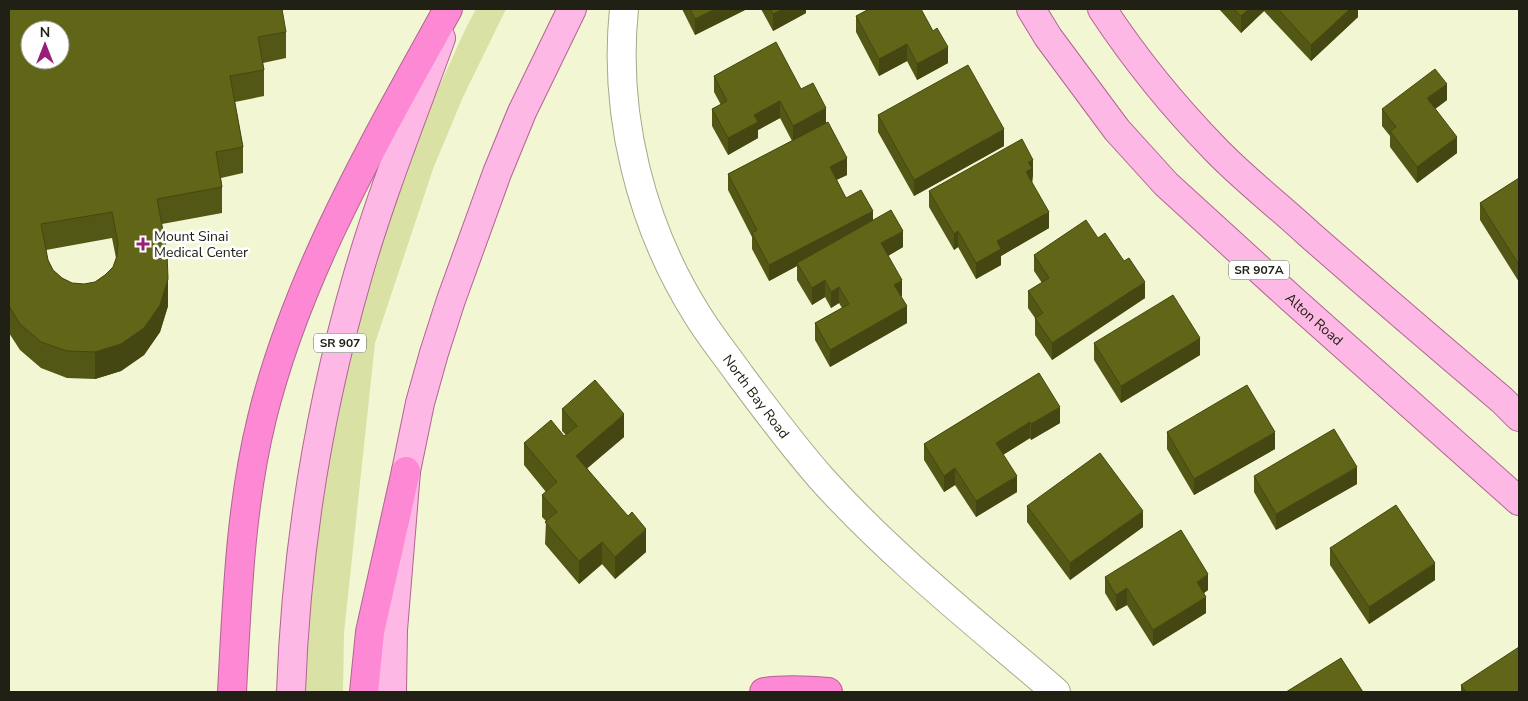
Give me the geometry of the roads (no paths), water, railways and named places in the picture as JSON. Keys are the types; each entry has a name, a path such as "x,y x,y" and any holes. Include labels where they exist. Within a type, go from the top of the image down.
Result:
{"highway":[{"path":"232,692 240,555 249,484 262,418 281,351 308,280 341,210 383,126 448,9"},
{"path":"364,692 370,632 406,471"},
{"path":"764,692 774,690 828,692"}],"main road":[{"name":"SR 907","path":"291,692 298,584 307,509 321,426 338,350 357,277 382,201 452,9"},
{"path":"392,692 393,630 406,471 420,403 434,353 471,242 522,112 572,9"},
{"name":"Alton Road","path":"1031,9 1048,37 1117,130 1166,184 1286,294 1519,501"},
{"path":"1102,9 1148,73 1217,151 1372,290 1502,400 1519,417"}],"street":[{"name":"North Bay Road","path":"624,9 621,62 628,132 633,156 652,222 676,278 698,317 784,435 822,479 905,562 1056,692"}],"place":[{"name":"Mount Sinai Medical Center","path":"143,244"}]}
